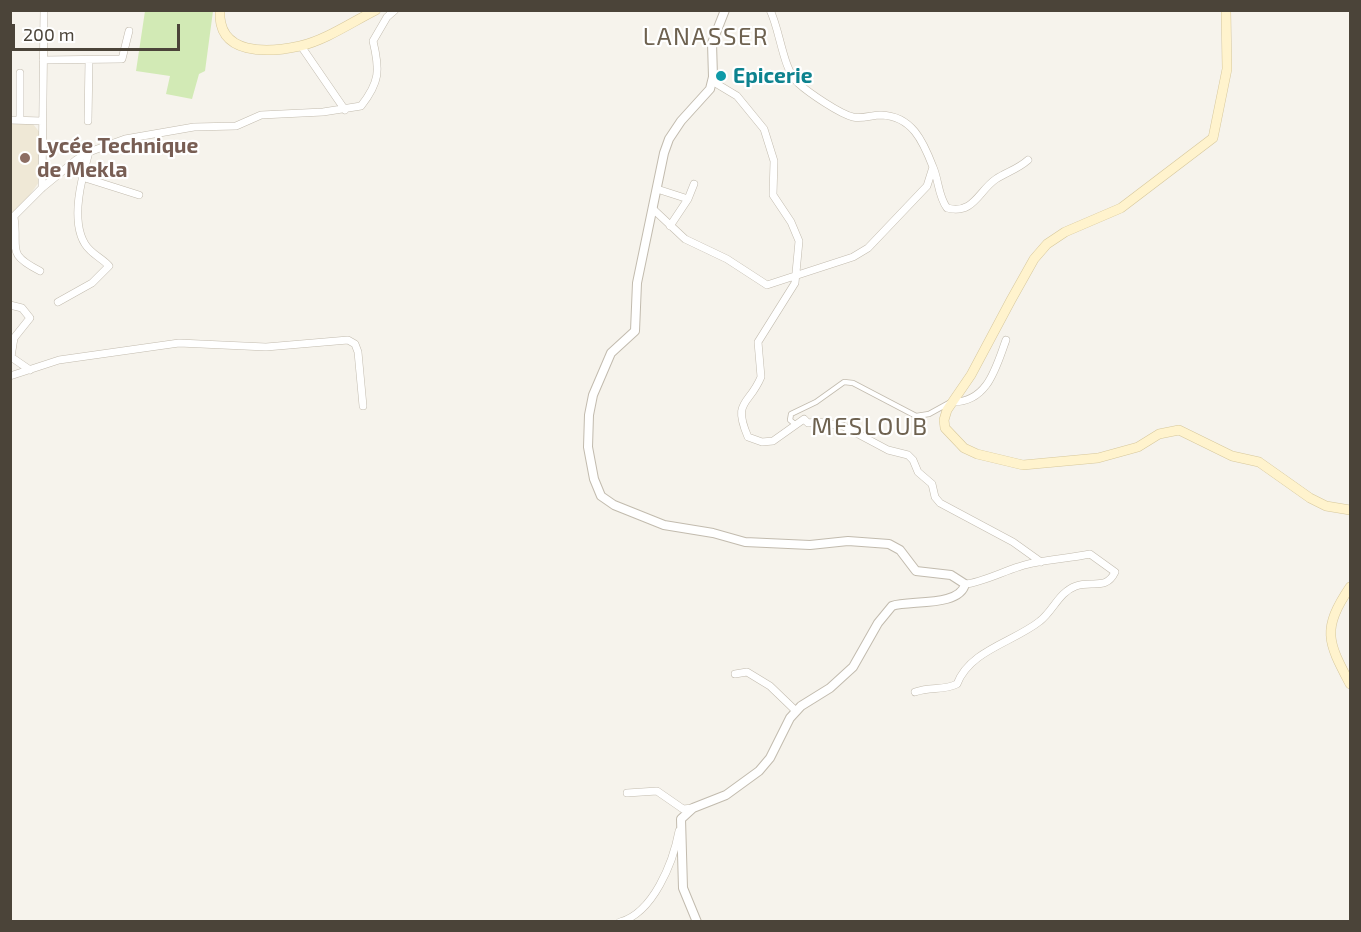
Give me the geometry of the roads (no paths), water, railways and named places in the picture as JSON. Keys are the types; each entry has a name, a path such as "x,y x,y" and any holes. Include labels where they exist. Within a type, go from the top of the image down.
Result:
{"main road":[{"path":"220,10 221,30 236,46 245,48 301,46 376,10"},
{"path":"1226,10 1227,69 1213,138 1121,208 1065,232 1047,244 1034,259 983,355 944,420 952,438 964,448 997,461 1023,465 1098,458 1138,447 1159,434 1179,430 1232,456 1266,465 1310,498 1326,506 1350,510"},
{"path":"1350,587 1337,610 1330,629 1333,651 1350,684"}],"street":[{"path":"42,188 44,10"},
{"path":"40,271 22,262 14,248 12,219 42,188 89,152 125,139 194,127 236,126 261,115 345,110 361,106 375,88 378,62 373,41 387,17 395,10"},
{"path":"725,10 712,43 712,81 704,98 669,139 637,283 635,331 611,353 593,395 589,415 588,447 594,479 602,496 614,505 655,522 746,542 810,545 848,541 890,544 900,550 916,571 951,575 966,584 975,583 995,573 1090,554 1115,572 1112,580 1101,586 1076,586 1063,594 1041,621 973,662 961,674 957,684 946,690 928,687 915,692"},
{"path":"770,10 796,82 852,117 880,115 909,124 917,132 933,167 938,179 939,197 947,208 955,210 965,208 986,191 994,180 1019,168 1028,160"},
{"path":"43,60 124,58 129,31"},
{"path":"301,46 345,110"},
{"path":"88,121 89,60"},
{"path":"20,73 20,120"},
{"path":"712,81 737,96 767,136 774,161 773,195 797,232 800,249 797,274 787,298 758,342 761,377 745,398 741,421 748,437 762,442 783,437 805,419 808,423 818,422 843,426 888,450 908,455 918,472 932,484 934,497 940,503 1013,542 1041,562"},
{"path":"10,120 42,121"},
{"path":"58,302 92,283 109,266 88,249 81,237 79,214 82,177 89,152"},
{"path":"653,208 685,238 727,259 763,284 770,284 853,257 868,248 927,186 933,167"},
{"path":"82,177 139,195"},
{"path":"670,226 688,199 694,184"},
{"path":"657,189 688,199"},
{"path":"10,305 22,308 30,318 14,338 11,357 30,370"},
{"path":"10,376 59,360 179,343 266,347 348,340 355,344 358,352 363,406"},
{"path":"796,425 790,420 791,414 816,402 839,384 847,381 916,416 929,414 954,401 964,402 973,398 991,381 1006,340"},
{"path":"627,793 657,791 683,809 693,808 726,795 759,771 770,758 790,717 814,696 830,688 853,667 878,623 892,606 947,599 958,595 966,584"},
{"path":"735,674 747,672 770,686 796,711"},
{"path":"620,921 639,914 673,862 681,819 693,808"},
{"path":"680,828 683,888 697,921"},
{"path":"639,914 645,921"}],"place":[{"name":"Epicerie","path":"721,76"},
{"name":"Lycée Technique de Mekla","path":"25,158"}],"district":[{"name":"LANASSER","path":"706,37"},
{"name":"MESLOUB","path":"870,427"}]}
